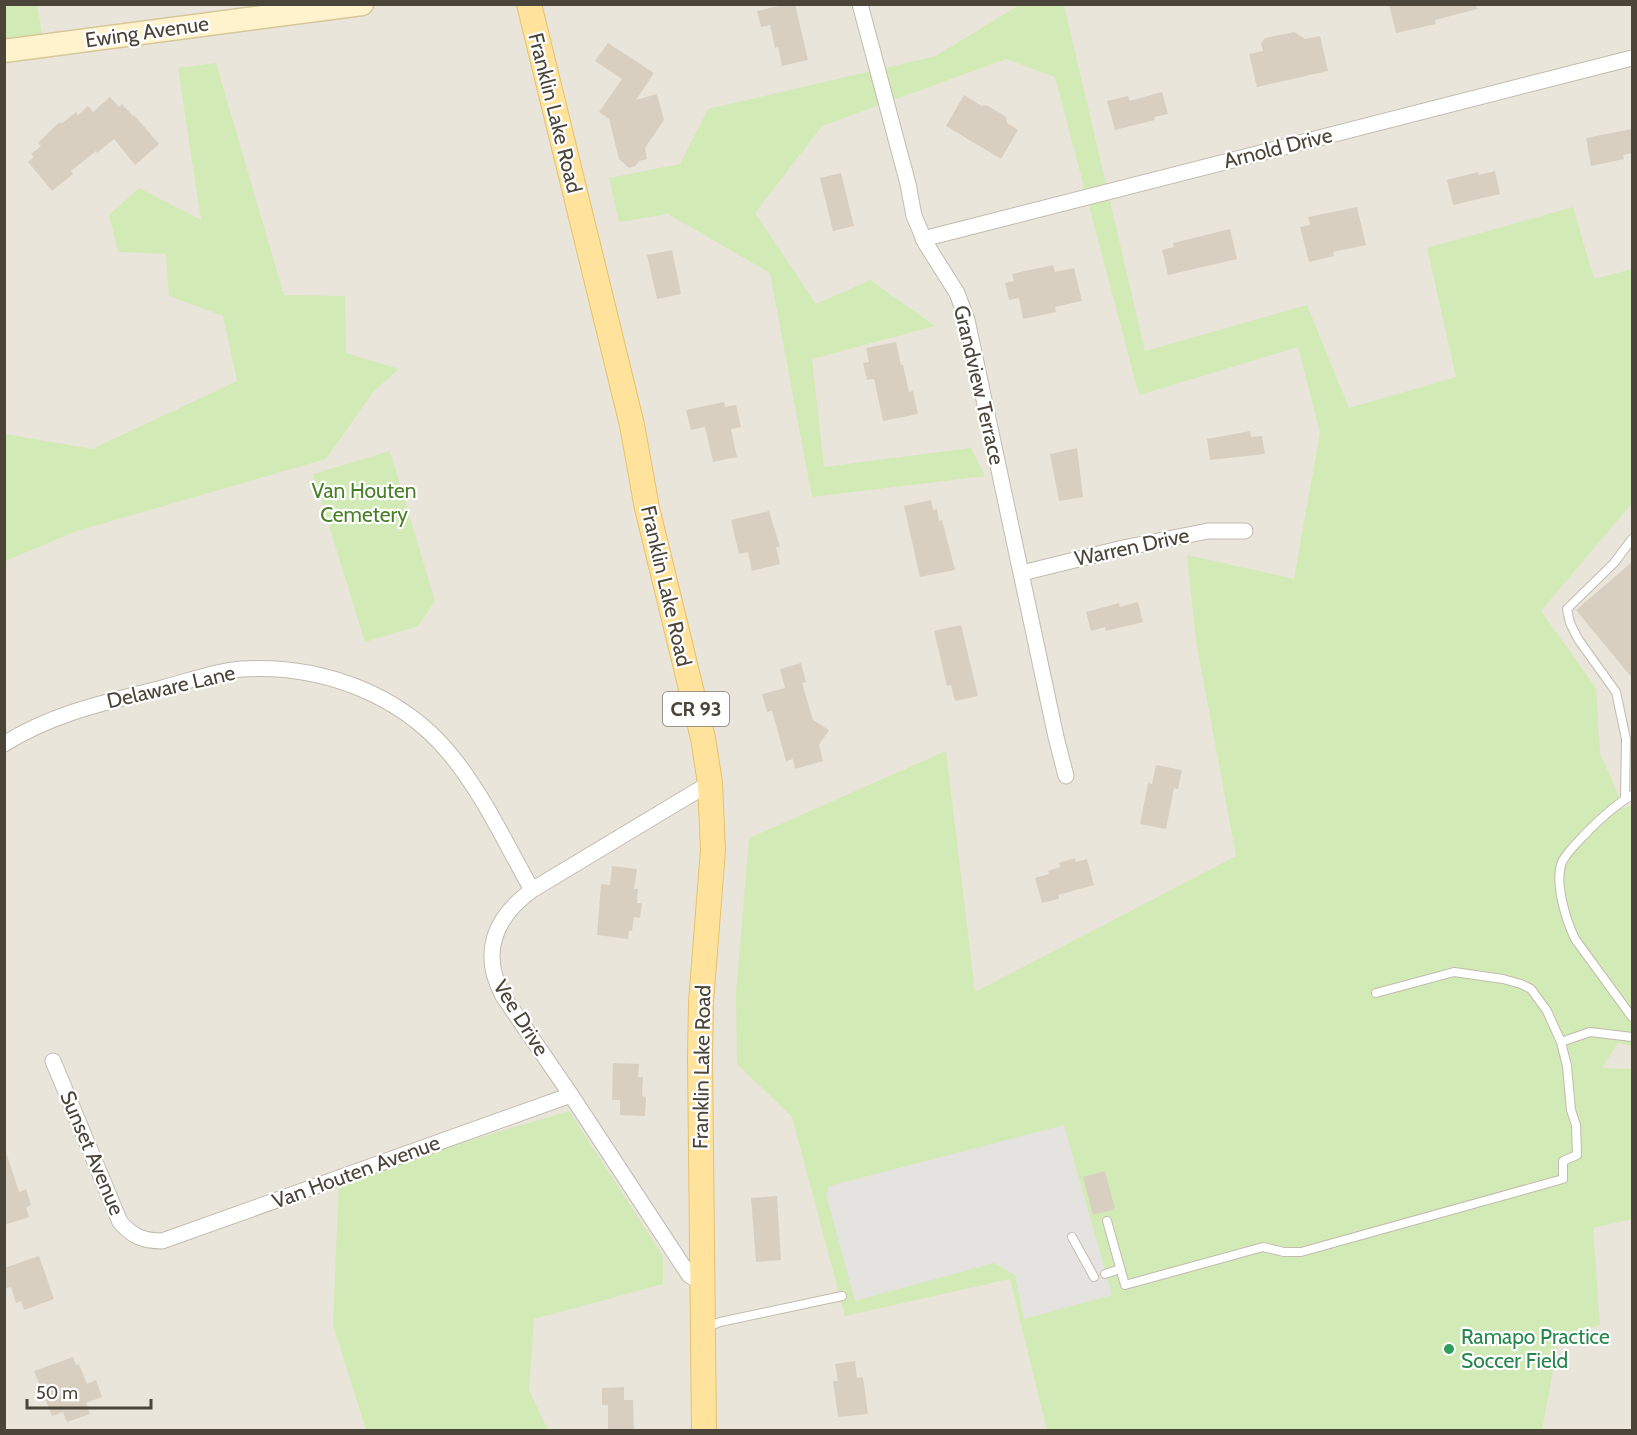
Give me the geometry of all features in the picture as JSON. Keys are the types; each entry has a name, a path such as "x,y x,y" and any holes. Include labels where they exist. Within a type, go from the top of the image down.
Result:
{"main road":[{"name":"Ewing Avenue","path":"4,51 362,4"},
{"name":"Franklin Lake Road","path":"529,4 632,425 647,508 703,738 710,783 713,850 705,933 700,1057 704,1431"}],"street":[{"name":"Grandview Terrace","path":"860,4 908,184 914,216 923,238 957,293 967,320 1066,776"},
{"name":"Arnold Drive","path":"923,238 1632,58"},
{"name":"Warren Drive","path":"1022,573 1196,533 1245,531"},
{"name":"Delaware Lane","path":"4,744 46,722 78,709 206,675 240,669 274,668 304,671 337,679 365,690 395,706 422,726 449,753 467,777 532,890"},
{"name":"Vee Drive","path":"702,1283 689,1275 503,996 495,981 491,965 492,948 501,923 519,900 710,783"},
{"name":"Sunset Avenue","path":"53,1060 120,1222 140,1239"},
{"name":"Van Houten Avenue","path":"140,1239 162,1241 571,1095"}],"lane":[{"path":"1632,538 1614,563 1568,609 1570,623 1578,639 1616,692 1626,739 1629,797 1615,805 1573,847 1562,862 1559,879 1569,927 1575,939 1632,1017"},
{"path":"1107,1221 1125,1285 1263,1247 1284,1252 1301,1252 1563,1179 1563,1161 1577,1155 1576,1125 1571,1110 1567,1066 1561,1042 1547,1011 1531,989 1521,984 1454,972 1376,993"},
{"path":"1561,1042 1590,1032 1632,1036"},
{"path":"1072,1237 1094,1277"},
{"path":"1105,1274 1120,1269"},
{"path":"703,1328 720,1322 842,1296"}],"shaded area":[{"path":"5,5 1632,5 1632,1430 5,1430"},
{"path":"1064,1125 1112,1295 1024,1319 1015,1275 994,1263 855,1301 826,1194 829,1186"}],"green space":[{"path":"5,5 37,5 42,35 5,40"},
{"path":"1019,5 1064,5 1145,351 1307,305 1349,408 1456,377 1427,248 1573,207 1594,279 1632,269 1632,503 1541,611 1596,688 1600,753 1624,808 1632,805 1632,1046 1618,1043 1602,1068 1632,1069 1632,1219 1593,1228 1600,1325 1559,1338 1542,1430 1047,1430 1010,1279 845,1316 792,1117 737,1064 736,993 749,838 946,751 975,992 1236,856 1196,641 1187,555 1294,579 1320,432 1298,347 1139,395 1055,77 1006,59 822,126 755,213 816,304 870,280 935,326 812,359 824,467 971,448 985,476 812,497 770,273 668,214 619,222 609,178 680,164 708,109 936,56"},
{"path":"216,63 284,295 345,296 346,353 399,369 373,392 326,459 77,531 5,561 5,434 92,449 237,381 223,316 169,296 166,254 118,252 109,215 139,188 201,220 178,68"},
{"name":"Van Houten Cemetery","path":"390,451 435,601 418,626 365,642 313,474"},
{"path":"569,1111 663,1256 663,1284 534,1319 529,1390 548,1430 366,1430 333,1325 339,1179"}],"building":[{"path":"795,4 808,60 782,66 770,25 761,27 757,11"},
{"path":"1389,4 1476,4 1477,9 1435,20 1436,24 1396,33"},
{"path":"1294,32 1305,39 1320,36 1328,71 1257,87 1249,54 1263,51 1261,43 1265,38"},
{"path":"608,43 654,73 636,100 657,94 664,120 645,148 647,159 629,168 619,159 609,119 599,112 622,79 595,61"},
{"path":"1162,92 1168,114 1154,117 1155,120 1115,130 1107,101 1128,96 1130,101"},
{"path":"964,95 1000,113 1006,117 1007,123 1018,130 1001,159 946,126"},
{"path":"110,97 119,107 122,104 134,115 159,144 135,165 114,139 71,171 73,174 52,191 28,162 34,157 31,154 41,146 38,143 60,122 61,124 76,112 78,115 88,106 93,112"},
{"path":"1632,129 1632,153 1623,155 1624,159 1591,166 1586,138"},
{"path":"1495,171 1500,194 1453,205 1447,180 1478,172 1479,175"},
{"path":"841,173 854,226 833,231 820,178"},
{"path":"1357,207 1366,245 1333,252 1334,256 1309,262 1300,227 1310,225 1308,217"},
{"path":"1230,229 1237,259 1168,275 1162,250 1174,247 1173,243"},
{"path":"672,250 681,294 657,299 647,255"},
{"path":"1053,265 1055,272 1074,268 1082,301 1055,307 1056,312 1023,319 1019,298 1009,300 1005,283 1014,281 1012,274"},
{"path":"896,342 909,392 913,391 918,414 883,421 874,379 867,380 863,363 869,362 866,348"},
{"path":"724,402 725,407 736,405 741,427 731,429 737,457 713,462 705,427 691,430 686,410"},
{"path":"1250,431 1251,437 1262,436 1265,454 1210,460 1207,439"},
{"path":"1077,448 1083,497 1059,501 1050,454"},
{"path":"931,500 933,510 937,509 939,521 942,520 955,570 920,577 904,506"},
{"path":"769,511 780,547 776,547 780,564 752,571 748,552 739,554 731,520"},
{"path":"1632,562 1632,678 1576,610"},
{"path":"1138,602 1143,622 1106,631 1105,627 1091,631 1086,612 1119,603 1120,607"},
{"path":"961,625 978,696 955,701 951,685 947,686 934,631"},
{"path":"801,663 806,682 802,683 813,720 829,730 819,745 823,761 795,769 793,759 786,761 772,711 767,712 762,694 785,688 780,669"},
{"path":"1156,765 1182,770 1178,789 1174,788 1166,829 1140,824 1148,783 1152,784"},
{"path":"1075,858 1076,862 1087,859 1094,885 1058,895 1059,899 1042,903 1035,878 1049,874 1048,871 1060,867 1059,863"},
{"path":"612,866 637,869 634,889 638,889 637,903 642,903 640,918 634,917 628,939 597,935 601,884 610,885"},
{"path":"613,1063 639,1064 638,1077 643,1077 642,1096 646,1097 645,1116 620,1115 620,1100 612,1100"},
{"path":"4,1155 7,1155 19,1192 26,1189 31,1205 26,1207 29,1217 4,1225"},
{"path":"1105,1171 1115,1209 1093,1215 1083,1177"},
{"path":"777,1196 781,1260 756,1262 751,1198"},
{"path":"39,1256 54,1299 24,1310 21,1301 16,1303 11,1287 4,1289 4,1268"},
{"path":"73,1357 76,1365 79,1364 87,1384 96,1380 102,1397 86,1403 90,1414 67,1422 63,1412 52,1416 34,1371"},
{"path":"855,1361 857,1378 863,1377 868,1414 838,1417 833,1381 838,1381 835,1364"},
{"path":"624,1387 624,1400 633,1400 634,1430 608,1431 608,1405 602,1405 602,1388"}],"place":[{"name":"Ramapo Practice Soccer Field","path":"1449,1349"}]}
